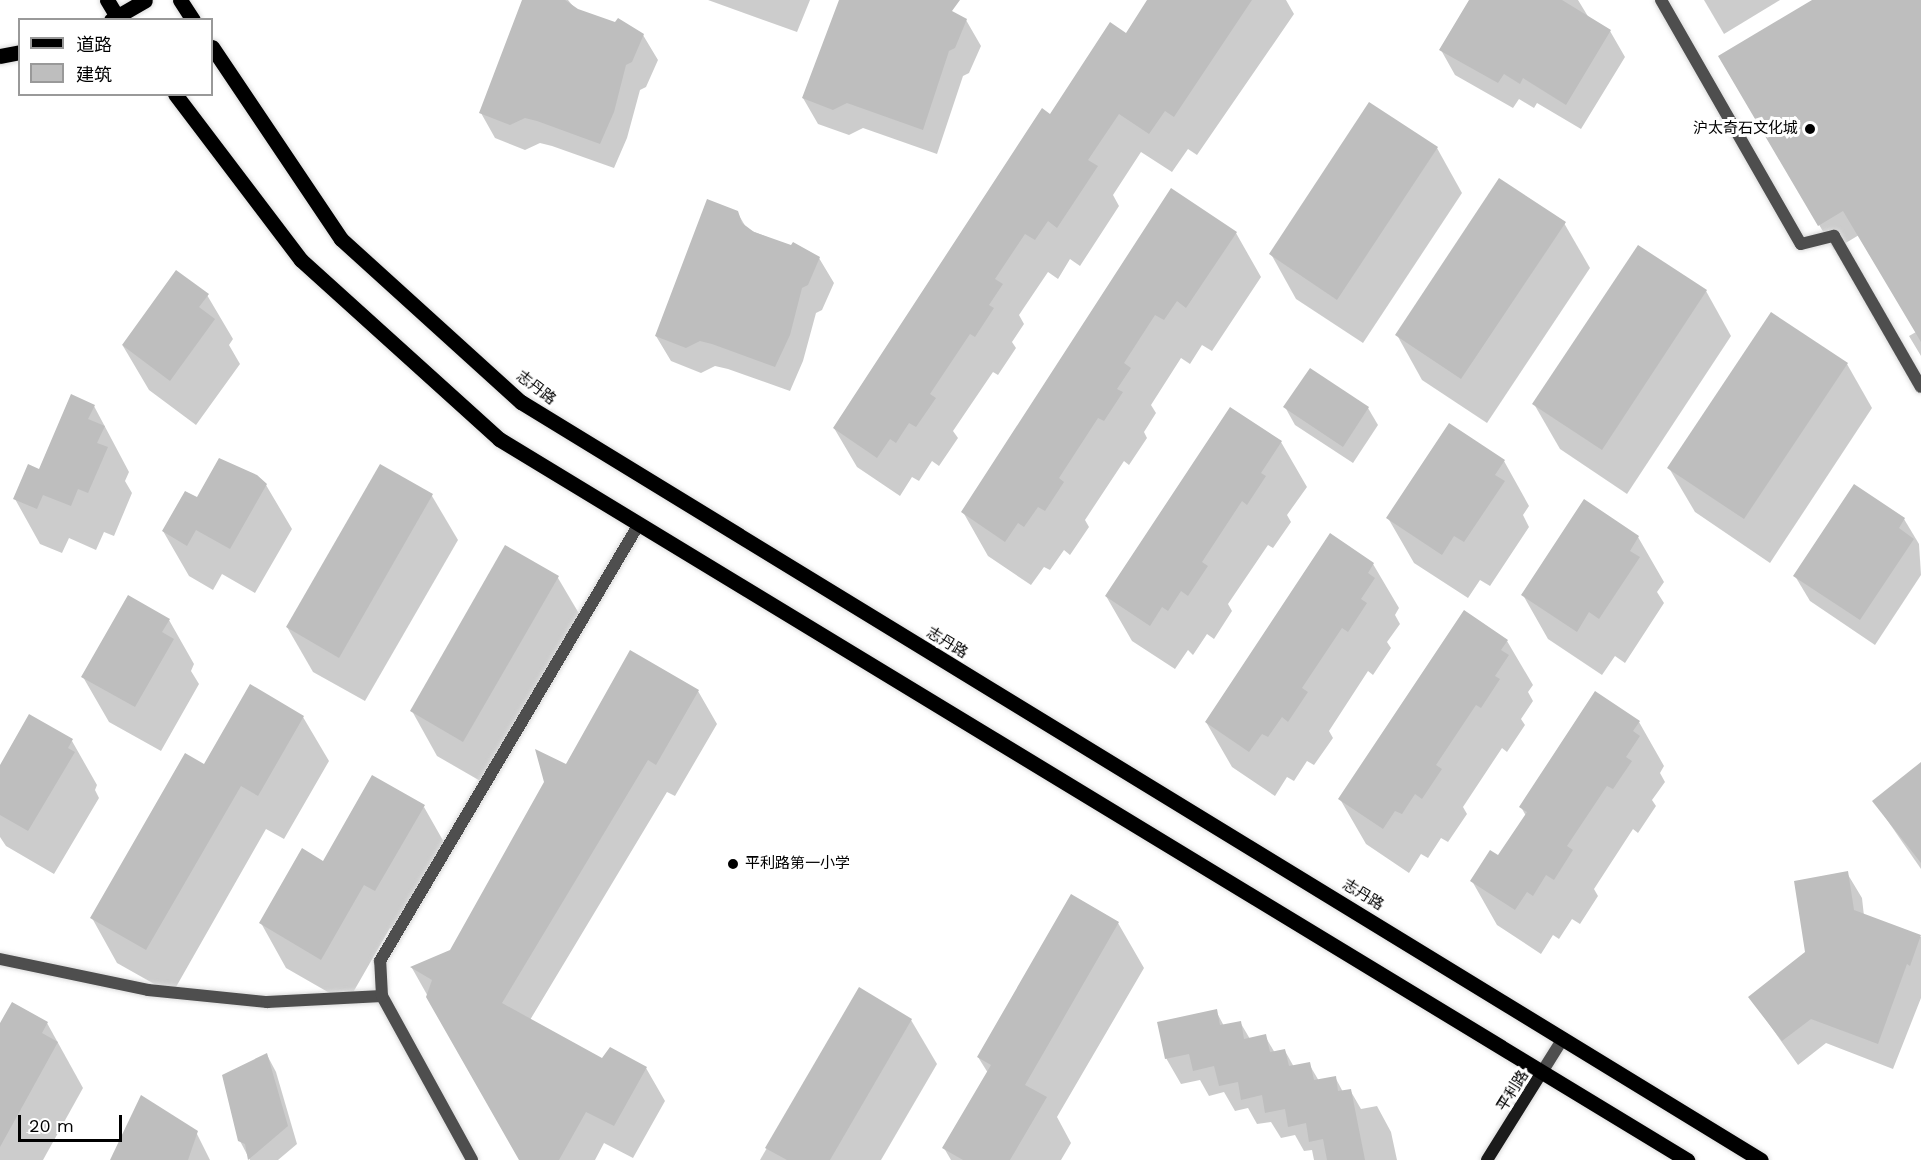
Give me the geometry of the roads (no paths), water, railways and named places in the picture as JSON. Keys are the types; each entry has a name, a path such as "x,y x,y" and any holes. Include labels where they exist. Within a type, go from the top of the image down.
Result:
{"main road":[{"path":"107,0 115,18"},
{"path":"117,18 145,0"},
{"path":"180,0 192,18"},
{"name":"志丹路","path":"213,48 341,239 521,402 1761,1160"},
{"path":"0,56 18,52"},
{"path":"177,96 301,260 499,439 1687,1160"}],"street":[{"path":"1661,0 1801,244 1834,237 1921,387"},
{"path":"471,1160 382,996 380,961 639,524"},
{"path":"0,958 148,990 267,1002 382,996"},
{"name":"平利路","path":"1488,1160 1563,1038"}],"place":[{"name":"沪太奇石文化城","path":"1810,129"},
{"name":"平利路第一小学","path":"733,864"}]}
